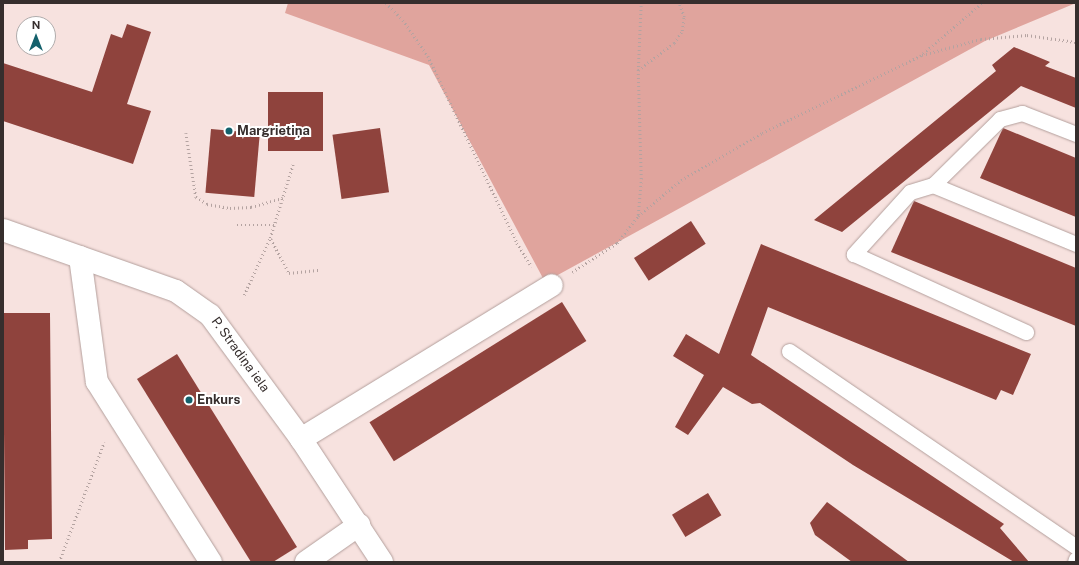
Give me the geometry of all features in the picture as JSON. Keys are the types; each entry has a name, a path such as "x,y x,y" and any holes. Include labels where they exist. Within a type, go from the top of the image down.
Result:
{"street":[{"name":"P. Stradiņa iela","path":"3,230 176,291 210,314 301,438 382,562"},
{"path":"80,257 97,382 211,562"},
{"path":"301,438 552,285"},
{"path":"306,562 358,525"}],"lane":[{"path":"1026,332 854,254 910,192 933,185 1000,118 1022,113 1076,134"},
{"path":"933,185 1076,244"},
{"path":"788,351 1076,547"}],"path":[{"path":"386,3 403,20 428,56 517,244 532,267 552,285 617,243 638,216 682,180 762,133 920,56 981,39 1027,35 1076,42"},
{"path":"638,216 641,179 638,71 641,3"},
{"path":"638,71 674,43 682,31 684,17 679,3"},
{"path":"920,56 982,3"},
{"path":"186,133 196,197 207,204 230,208 251,207 283,198"},
{"path":"244,295 275,225 293,164"},
{"path":"237,225 275,225"},
{"path":"270,238 289,273 320,270"},
{"path":"59,562 115,411"}],"shaded area":[{"path":"288,3 1076,3 985,41 545,282 429,65 285,13"}],"building":[{"path":"127,24 151,32 127,104 151,111 133,164 3,121 3,63 92,92 111,34 122,38"},
{"path":"1014,47 1050,62 1045,66 1076,78 1076,108 1021,86 842,232 814,220 996,71 992,65"},
{"path":"268,92 323,92 323,151 268,151"},
{"path":"380,128 389,192 342,199 332,135"},
{"path":"1003,128 1076,158 1076,217 980,178"},
{"path":"211,129 260,133 254,197 205,193"},
{"path":"914,201 1076,268 1076,326 891,252"},
{"path":"691,221 706,244 649,281 634,258"},
{"path":"761,244 1031,354 1013,395 1001,390 996,400 768,307 751,355 1004,524 1000,528 1029,562 1014,562 853,465 760,403 752,404 723,387 688,435 675,427 704,375 673,356 686,334 719,354"},
{"path":"562,302 586,341 394,461 369,422"},
{"path":"3,313 50,313 52,539 28,540 28,549 5,550"},
{"path":"177,354 297,547 273,562 251,562 137,379"},
{"path":"708,493 721,515 685,537 672,515"},
{"path":"827,502 909,562 852,562 815,535 810,523"}],"place":[{"name":"Margrietiņa","path":"229,131"},
{"name":"Enkurs","path":"189,400"}]}
